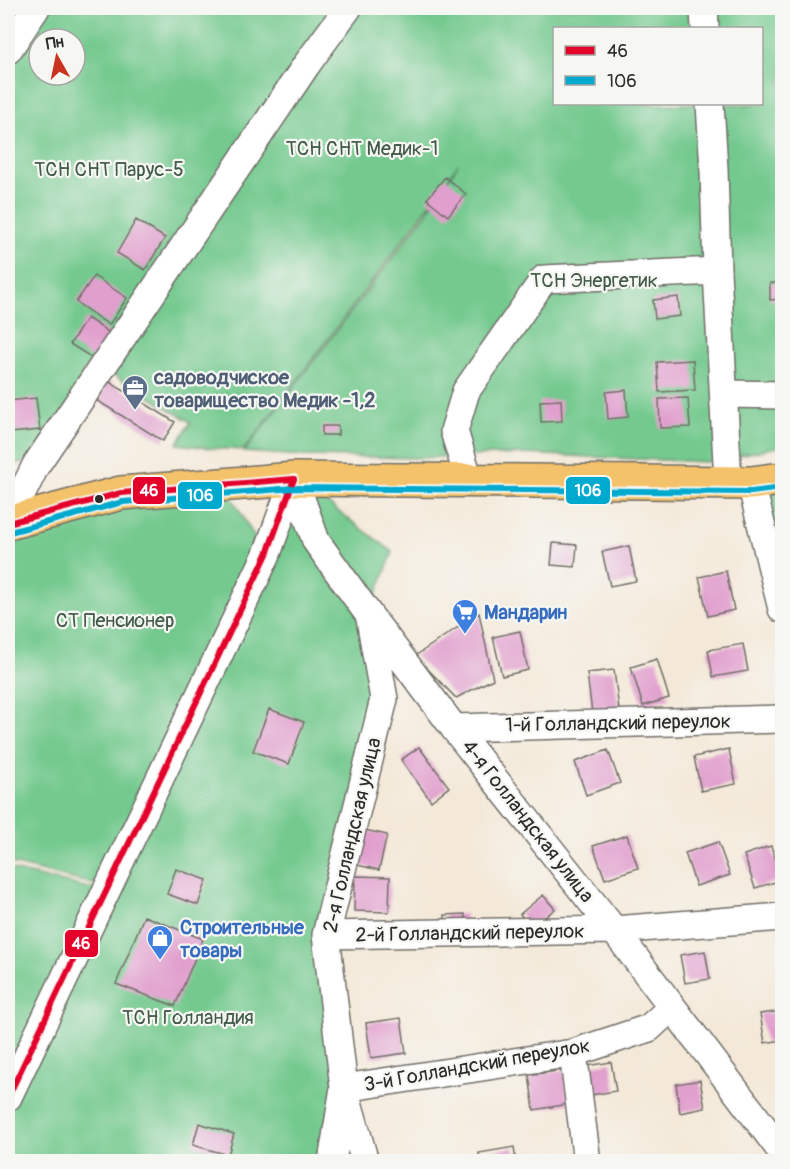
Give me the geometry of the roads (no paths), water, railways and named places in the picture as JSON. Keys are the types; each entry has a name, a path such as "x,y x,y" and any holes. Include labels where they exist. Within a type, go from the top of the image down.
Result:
{"main road":[{"path":"8,523 120,493 294,479 754,481"}],"street":[{"path":"8,50 36,8"},
{"path":"8,523 36,465 307,64 348,8"},
{"path":"704,8 705,27"},
{"path":"710,105 724,394 754,481 783,609"},
{"path":"469,480 454,431 466,391 544,279 717,271"},
{"path":"724,394 783,395"},
{"path":"8,472 36,465"},
{"path":"8,1097 267,554 294,479"},
{"name":"4-я Голландская улица","path":"294,479 316,541 369,615 783,1152"},
{"name":"2-я Голландская улица","path":"365,1161 344,1088 326,935 384,699 369,615"},
{"name":"1-й Голландский переулок","path":"454,728 783,719"},
{"name":"2-й Голландский переулок","path":"326,935 614,930 783,917"},
{"name":"3-й Голландский переулок","path":"344,1088 573,1053 649,1028 672,1007"},
{"path":"573,1053 587,1161"},
{"path":"332,1161 344,1088"}],"place":[{"name":"садоводчиское товарищество Медик -1,2","path":"135,411"},
{"name":"Мандарин","path":"465,635"},
{"name":"Строительные товары","path":"160,961"}],"park label":[{"name":"ТСН СНТ Медик-1","path":"362,148"},
{"name":"ТСН СНТ Парус-5","path":"109,169"},
{"name":"ТСН Энергетик","path":"594,280"},
{"name":"СТ Пенсионер","path":"115,620"},
{"name":"ТСН Голландия","path":"188,1017"}]}
